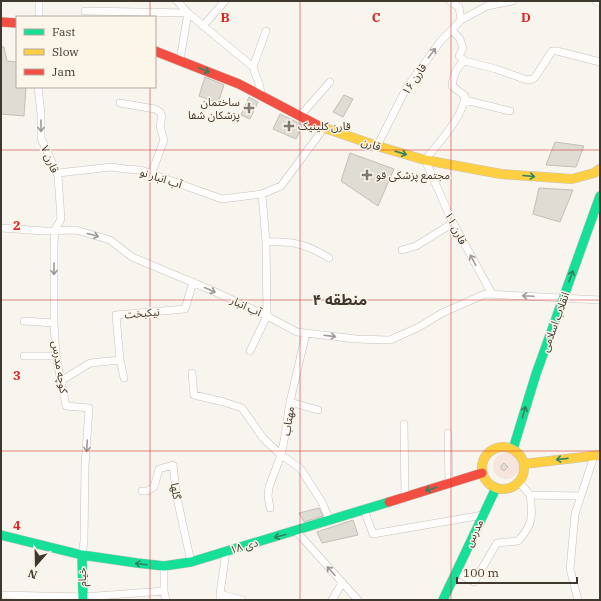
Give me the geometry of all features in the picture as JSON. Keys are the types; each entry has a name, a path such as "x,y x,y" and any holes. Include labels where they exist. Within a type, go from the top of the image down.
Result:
{"main road":[{"path":"1,22 16,23"},
{"name":"قارن","path":"156,51 239,84 324,128 425,160 501,174 572,179 594,173 600,169"},
{"name":"انقلاب اسلامی","path":"513,449 536,374 600,196"},
{"path":"503,446 513,449 520,455 524,464 524,470 519,482 508,488 496,488 489,485 484,480 482,473 483,458 494,448 503,446"},
{"path":"524,464 597,456"},
{"name":"۱۸ دی","path":"1,535 82,555 164,566 191,562 296,532 482,473"},
{"name":"مدرس","path":"442,600 496,488"},
{"name":"خیام","path":"82,555 83,598"}],"street":[{"path":"39,1 39,16"},
{"path":"177,1 188,13 252,67 260,87 261,96"},
{"path":"203,26 226,1"},
{"path":"450,1 459,7 461,20 488,6 512,1"},
{"path":"596,1 600,3"},
{"path":"85,11 188,13"},
{"path":"180,60 188,13"},
{"name":"قارن ۱۶","path":"377,146 407,87 440,42 461,20"},
{"path":"452,30 460,39 463,48 459,56 465,61 527,80 536,76 552,51 600,62"},
{"path":"252,67 266,31"},
{"path":"425,160 459,115 465,96 452,86 456,71 465,61"},
{"path":"300,116 330,82"},
{"name":"قارن ٧","path":"38,88 42,138 58,173 61,219 55,230"},
{"path":"464,100 510,111"},
{"path":"120,103 155,109 160,112 162,116 160,126 164,140 151,175"},
{"name":"آب انبار نو","path":"58,173 112,168 141,170 151,175 222,199 262,194 281,186 324,128"},
{"name":"قارن ۱۱","path":"425,160 453,223 492,294"},
{"path":"250,350 267,316 266,242 262,194"},
{"path":"402,250 416,246 453,223"},
{"name":"آب انبار","path":"1,228 76,230 110,240 132,257 193,282 267,316 297,332 356,339 390,340 442,313 486,294 600,300"},
{"name":"کوچه مدرس","path":"55,230 54,323 56,356 66,406 89,408 85,466 84,541 82,555"},
{"path":"266,242 283,241 301,244 329,258"},
{"name":"نیکبخت","path":"120,360 116,315 185,309 193,282"},
{"path":"24,321 54,323"},
{"name":"مهتاب","path":"270,508 268,487 281,455 290,402 306,333"},
{"path":"24,356 56,356"},
{"path":"61,381 90,363 120,360 124,378"},
{"path":"192,374 194,395 242,408 263,438 281,455 300,468 322,502 330,521"},
{"path":"290,402 318,410"},
{"path":"404,424 406,497"},
{"path":"448,433 449,484"},
{"path":"578,600 570,569 575,514 597,456"},
{"name":"گلها","path":"142,491 147,491 154,486 159,469 173,465 177,498 191,562"},
{"path":"456,572 474,582 497,543 518,541 528,530 532,512 530,495 519,482"},
{"path":"530,495 581,496"},
{"path":"364,510 373,534 483,515"},
{"path":"296,532 358,600"},
{"path":"226,551 220,597 242,600"},
{"path":"164,566 164,591 166,600"},
{"path":"332,600 342,583"},
{"path":"1,595 83,598 164,591"}],"shaded area":[{"path":"506,453 516,456 519,466 516,476 506,479 496,476 493,466 496,456"}],"building":[{"path":"1,47 4,47 7,61 16,62 16,88 26,88 24,116 1,114"},
{"path":"205,77 224,85 218,103 199,96"},
{"path":"344,95 353,99 343,117 333,112"},
{"name":"ساختمان پزشکان شفا","path":"249,97 258,102 250,119 241,115"},
{"name":"قارن کلینیک","path":"280,114 303,125 296,139 273,129"},
{"path":"555,142 584,146 576,167 546,165"},
{"name":"مجتمع پزشکی قو","path":"350,153 394,169 378,206 341,181"},
{"path":"539,188 573,190 560,222 533,214"},
{"path":"504,463 508,467 504,471 501,469 501,466"},
{"path":"319,508 323,516 304,522 299,513"},
{"path":"353,520 358,535 322,543 317,532"}],"traffic: fast":[{"path":"513,449 536,374 600,196"},
{"path":"443,600 496,488"},
{"path":"1,535 82,555 164,566 191,562 389,502"},
{"path":"82,555 83,600"}],"traffic: slow":[{"path":"319,126 377,146 425,160 501,174 572,179 594,173 600,169"},
{"path":"499,447 507,447 515,450 521,456 524,468 521,480 515,486 507,489 499,489 491,486 485,480 482,472 482,464 485,456 491,450 499,447"},
{"path":"524,464 600,455"}],"traffic: jam":[{"path":"1,22 16,23"},
{"path":"156,51 239,84 319,126"},
{"path":"389,502 482,473"}],"place":[{"name":"ساختمان پزشکان شفا","path":"249,108"},
{"name":"قارن کلینیک","path":"289,126"},
{"name":"مجتمع پزشکی قو","path":"367,175"}],"district":[{"name":"منطقه ۴","path":"340,299"}]}
